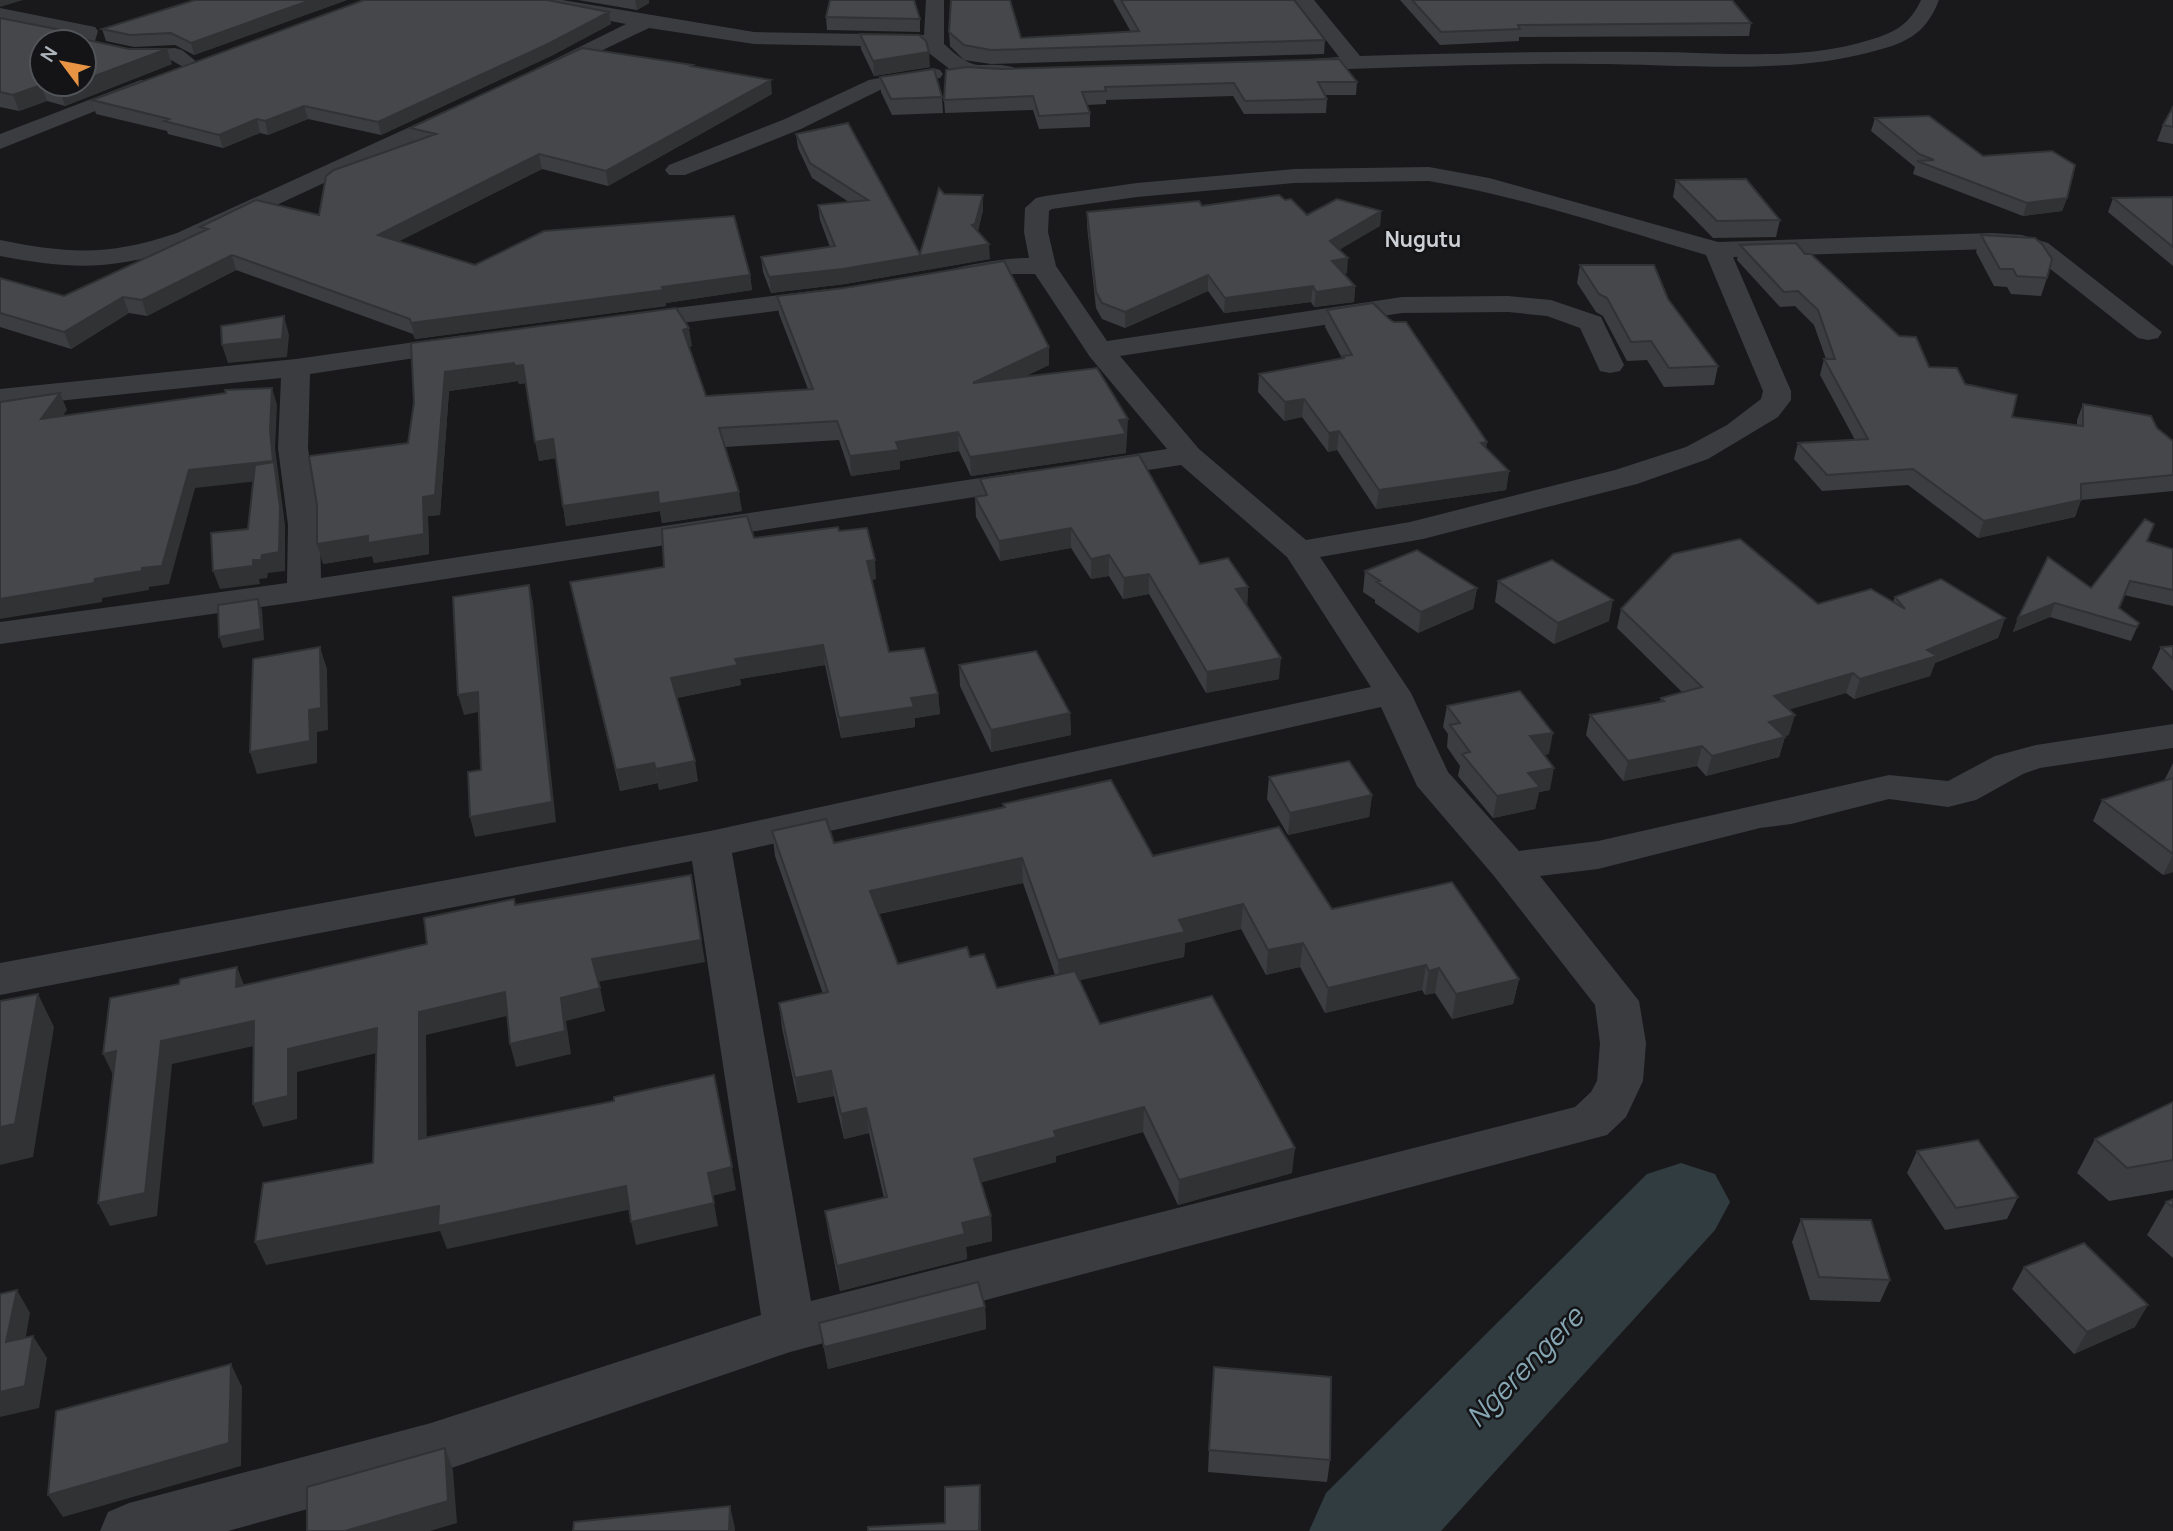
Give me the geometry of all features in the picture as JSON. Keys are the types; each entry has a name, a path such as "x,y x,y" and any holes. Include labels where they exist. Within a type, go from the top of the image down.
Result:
{"street":[{"path":"532,0 646,22 754,38 910,40 934,45 953,64 965,71"},
{"path":"934,45 935,0"},
{"path":"1304,0 1354,63"},
{"path":"1272,65 1524,57 1780,59 1828,55 1864,48 1913,29 1923,18 1930,0"},
{"path":"22,20 61,5"},
{"path":"0,14 70,28"},
{"path":"525,81 646,22"},
{"path":"0,142 199,63 175,54 134,56 98,47"},
{"path":"677,170 793,124 876,84 923,75 965,71 1028,72"},
{"path":"0,248 70,261 101,261 157,249 475,104"},
{"path":"129,1531 431,1449 790,1329 1590,1122 1609,1104 1620,1081 1623,1043 1617,1001 1509,866 1431,777 1393,694 1299,551 1188,455 1100,351 1043,266 1036,232 1037,208 1045,203 1137,190 1294,176 1429,174 1481,183 1717,250 1993,241 2022,243 2039,248 2148,332"},
{"path":"1299,551 1411,532 1626,477 1697,453 1768,411 1776,400 1777,391 1717,250"},
{"path":"934,279 1012,266 1043,266"},
{"path":"598,325 858,293"},
{"path":"1100,351 1402,304 1508,304 1551,308 1591,323 1610,365"},
{"path":"0,398 296,369 488,340"},
{"path":"296,369 293,448 304,525 304,591"},
{"path":"0,634 304,591 1188,455"},
{"path":"0,979 710,844 1393,694"},
{"path":"1509,866 1598,855 1889,787 1948,794 1962,791 2009,765 2036,757 2173,736"},
{"path":"710,844 790,1329"}],"building":[{"path":"195,0 311,0 191,43 171,33 130,35 102,29"},
{"path":"364,0 547,0 609,12 548,44 378,122 304,106 265,121 257,119 219,135 164,121 169,119 92,100"},
{"path":"830,0 914,0 920,19 826,17"},
{"path":"951,0 1010,0 1021,38 1139,31 1121,0 1294,0 1325,40 991,50 964,45 949,32"},
{"path":"1412,0 1732,0 1751,23 1518,25 1520,29 1441,32"},
{"path":"0,18 51,28 28,28 28,90 13,95 0,92"},
{"path":"860,34 919,35 926,41 929,52 873,61"},
{"path":"98,42 129,49 167,49 98,75"},
{"path":"582,48 771,80 606,171 539,154 378,235 475,265 544,231 734,216 750,275 662,287 664,290 411,323 410,319 232,255 142,300 123,297 64,332 0,313 0,278 64,296 208,229 200,227 256,200 319,215 326,176 334,170 436,134 410,128"},
{"path":"1339,59 1357,82 1318,82 1327,99 1245,101 1234,83 1105,87 1106,91 1082,92 1090,113 1039,116 1033,96 944,100 946,70 967,67 1001,69"},
{"path":"934,69 942,97 891,99 880,77"},
{"path":"2173,107 2173,127 2163,125"},
{"path":"1929,116 1983,156 2052,151 2075,165 2067,198 2027,203 1917,161 1934,160 1919,154 1875,118"},
{"path":"848,123 920,254 939,188 944,194 983,195 975,224 972,225 989,244 843,269 769,277 761,257 835,246 818,205 868,200 810,163 796,134"},
{"path":"1746,179 1780,220 1717,221 1676,180"},
{"path":"1279,195 1285,200 1291,199 1307,215 1337,199 1381,211 1330,241 1348,258 1332,261 1355,286 1316,292 1313,286 1225,298 1208,275 1125,312 1102,303 1096,292 1087,212 1199,201 1202,206"},
{"path":"2173,197 2173,247 2113,198"},
{"path":"1981,235 2035,238 2052,259 2047,278 2017,276 2013,269 2000,269"},
{"path":"1796,243 1805,254 1811,254 1899,336 1916,337 1929,367 1957,368 1965,384 2017,395 2012,417 2083,426 2083,404 2151,416 2157,428 2173,441 2173,475 2081,484 2081,500 1984,521 1913,469 1827,475 1798,443 1868,439 1824,359 1835,359 1818,310 1798,291 1784,292 1740,245"},
{"path":"1004,261 1049,347 973,383 1097,368 1128,419 1119,420 1126,434 970,457 958,432 896,442 899,450 850,456 837,421 719,428 739,492 659,504 658,492 563,506 553,439 535,442 523,365 515,366 514,363 445,372 435,495 423,497 424,534 368,543 368,536 317,544 317,505 309,456 408,443 414,403 411,343 676,308 689,328 683,330 706,396 813,389 777,296 844,288"},
{"path":"1580,265 1654,265 1668,299 1718,366 1669,368 1651,341 1631,342 1607,298 1599,294"},
{"path":"1373,303 1394,322 1406,322 1487,442 1481,443 1509,471 1379,490 1339,431 1329,433 1304,399 1285,402 1259,374 1352,355 1327,310"},
{"path":"284,316 282,339 222,345 221,326"},
{"path":"272,388 270,430 273,461 189,470 162,566 95,579 94,583 0,599 0,402 60,393 41,419 226,393 225,390"},
{"path":"1139,455 1200,564 1228,558 1248,587 1236,589 1281,658 1207,672 1149,574 1124,578 1109,555 1091,559 1071,528 999,541 975,497 987,495 980,479"},
{"path":"274,462 280,507 279,552 262,555 261,560 253,560 253,566 213,571 211,533 248,529 255,465"},
{"path":"747,516 754,538 838,527 839,531 867,528 875,560 867,561 889,652 924,648 938,694 911,698 914,707 839,718 823,645 735,659 738,665 671,678 695,761 656,769 654,763 616,770 570,582 664,567 662,529"},
{"path":"2145,519 2154,524 2147,541 2173,549 2173,590 2130,581 2119,608 2139,623 2137,627 2055,603 2018,618 2048,557 2091,588"},
{"path":"1740,539 1818,604 1871,589 1905,609 1895,597 1941,579 2005,618 1927,650 1937,656 1860,679 1853,673 1774,696 1795,715 1769,722 1785,737 1712,756 1702,746 1628,761 1590,715 1664,701 1661,698 1702,687 1621,609 1673,554"},
{"path":"1417,550 1477,588 1421,612 1365,571"},
{"path":"1552,560 1613,600 1558,623 1498,581"},
{"path":"529,585 552,802 470,817 468,772 481,770 478,692 458,695 453,597"},
{"path":"258,599 261,629 219,637 218,605"},
{"path":"2173,646 2173,659 2161,647"},
{"path":"320,647 321,708 309,710 310,741 250,752 253,659"},
{"path":"1036,651 1070,713 991,730 959,665"},
{"path":"1520,691 1553,733 1530,736 1554,768 1528,773 1540,787 1497,796 1462,754 1470,752 1450,725 1460,723 1447,706"},
{"path":"1349,761 1372,795 1290,813 1269,777"},
{"path":"2173,778 2173,854 2102,800"},
{"path":"1111,780 1153,856 1279,827 1332,909 1452,882 1519,979 1456,994 1439,968 1429,971 1426,965 1328,988 1303,943 1268,950 1243,904 1179,920 1185,932 1058,960 1022,858 870,891 898,964 967,947 970,957 984,954 997,988 1075,971 1100,1024 1212,996 1295,1148 1179,1180 1144,1107 1054,1131 1056,1137 974,1159 991,1216 962,1223 965,1234 837,1266 825,1211 887,1197 866,1108 841,1114 831,1071 795,1078 779,1003 828,992 772,831 826,819 834,843 1005,807 1003,804"},
{"path":"691,875 701,940 592,959 600,988 561,998 565,1031 510,1044 505,992 419,1012 419,1139 614,1101 614,1097 714,1075 732,1167 708,1173 714,1203 631,1222 626,1186 438,1226 439,1206 255,1242 263,1183 373,1163 377,1028 288,1049 288,1096 253,1104 254,1021 161,1041 145,1193 98,1203 116,1051 103,1054 110,998 179,984 180,979 237,967 236,987 427,944 424,918 514,899 515,905"},
{"path":"38,994 15,1124 0,1127 0,1001"},
{"path":"2173,1102 2173,1160 2127,1168 2095,1139"},
{"path":"1978,1140 2018,1197 1956,1208 1917,1151"},
{"path":"1801,1219 1871,1220 1890,1280 1819,1277"},
{"path":"2084,1243 2148,1305 2087,1332 2024,1267"},
{"path":"978,1282 985,1307 824,1347 819,1323"},
{"path":"17,1290 6,1342 33,1336 25,1386 0,1392 0,1294"},
{"path":"231,1364 229,1443 48,1495 56,1411"},
{"path":"1214,1367 1331,1377 1330,1460 1209,1450"},
{"path":"445,1448 448,1501 345,1531 307,1531 307,1487"},
{"path":"980,1485 979,1531 868,1531 868,1527 945,1523 945,1487"},
{"path":"730,1506 729,1531 573,1531 574,1522"}],"waterway":[{"name":"Ngerengere","path":"1366,1531 1681,1202"}],"district":[{"name":"Nugutu","path":"1423,239"}]}
